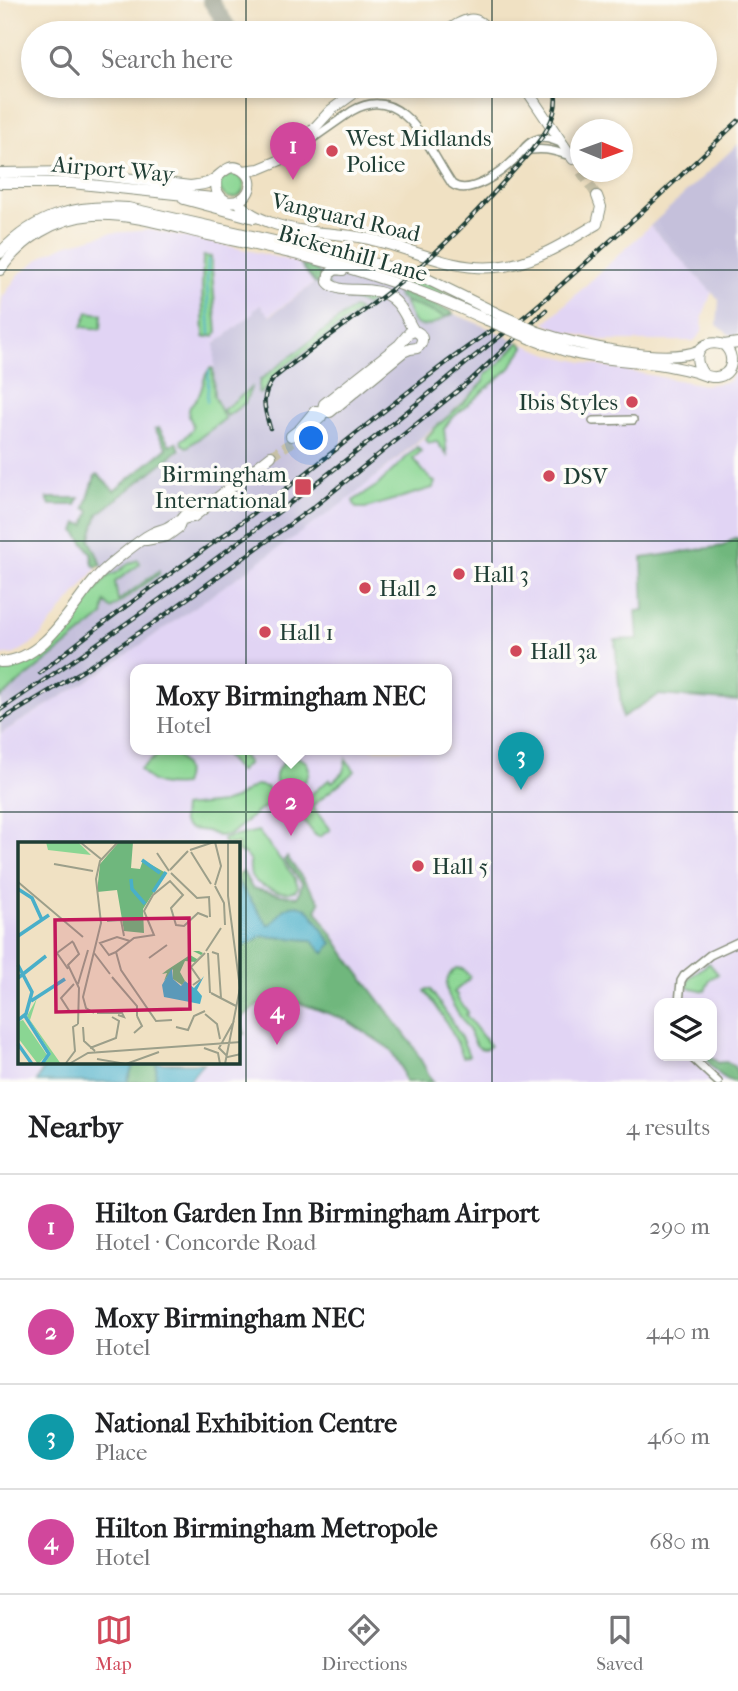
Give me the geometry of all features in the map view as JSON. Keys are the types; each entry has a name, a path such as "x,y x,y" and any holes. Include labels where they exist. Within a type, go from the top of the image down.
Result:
{"street":[{"path":"283,159 316,124 346,98"},
{"path":"532,98 570,156"},
{"path":"243,171 250,182 246,197 232,203 222,199 215,186 220,173 234,167 243,171 259,169 283,159 361,105 371,104 387,105 402,111 412,121 455,187 468,188 479,184 503,169 527,144 536,139 547,138 561,143"},
{"path":"522,152 547,149 570,158"},
{"name":"Airport Way","path":"0,173 75,172 190,186 208,183 217,177"},
{"name":"Airport Way","path":"0,183 72,183 222,199"},
{"path":"167,193 268,222"},
{"name":"Vanguard Road","path":"238,202 246,210 268,222 293,229 368,239 462,265 492,268 522,263 558,248 597,224 601,206 597,196"},
{"name":"Bickenhill Lane","path":"0,253 22,233 54,215 91,207 128,208 389,267 423,277 469,299 489,313 554,347 584,355 663,365 704,375"},
{"name":"Bickenhill Lane","path":"0,270 24,242 49,227 75,218 111,215 272,249 361,272 473,314 489,313"},
{"path":"361,272 336,269 329,274 328,282 338,289 373,290 386,294 397,302 410,334"},
{"path":"293,438 321,417 322,411 324,404 410,334 420,333 422,343 418,348 403,352 330,412 322,411"},
{"path":"410,334 405,343 411,349"},
{"name":"Bickenhill Lane","path":"535,335 660,356 686,355 701,348"},
{"path":"724,345 735,363 720,377 704,375 697,365 701,348 712,343 738,343"},
{"path":"593,421 633,420"},
{"path":"0,662 22,657 44,642 101,572 150,533 168,527 182,518 189,510 270,454"},
{"path":"679,998 684,976 710,955 738,942"},
{"path":"696,1061 718,1082"}],"shaded area":[{"path":"738,144 738,335 730,335 717,325 719,300 650,226"},
{"path":"650,226 712,292 703,315 702,332 694,341 605,341 559,330 545,323"},
{"path":"151,230 251,251 320,268 328,273 269,316 260,305 255,313 215,344 223,418 36,641 15,654 0,656 2,298 19,274 45,255 65,245 110,233"},
{"path":"328,273 379,283 519,342 497,369 451,413 353,496 102,672 0,734 0,695 103,616 108,576 87,541 98,512 223,419 213,399 215,344 254,313 260,305 270,316"},
{"path":"521,343 552,355 705,385 727,382 738,370 738,538 723,546 643,558 644,610 636,611 638,640 616,640 650,699 659,695 738,701 738,1082 0,1082 0,734 102,672 352,496 507,370"}],"green space":[{"path":"232,174 243,181 244,186 237,197 232,198 221,191 220,186 227,175"},
{"path":"112,210 399,274 431,285 466,302 462,305 385,277 302,253 132,215 94,214 59,221 28,237 13,248 0,263 15,244 39,227 74,214"},
{"path":"203,256 211,257 217,332 214,336 204,337 202,286"},
{"path":"301,265 317,270 330,289 315,283"},
{"path":"399,292 453,314 446,317 404,301 397,295"},
{"path":"337,293 379,296 366,305"},
{"path":"404,301 446,317 430,325 418,325"},
{"path":"354,308 359,311 284,367 260,394 258,392 260,380"},
{"path":"88,312 102,314 101,329 82,327"},
{"path":"519,342 524,347 510,368 450,420 444,429 447,455 436,441 429,443 425,439 484,382 485,375"},
{"path":"211,368 214,396 225,419 187,447 181,440 192,430 190,407 199,395"},
{"path":"251,388 245,403 227,416 223,410"},
{"path":"159,428 170,445 176,442 180,449 98,514 90,540 102,565 97,567 93,565 91,553 75,531 78,523 85,525 90,511 85,508 95,476 98,474 114,491 167,448 155,429"},
{"path":"417,447 421,451 413,459 435,482 433,488 366,508 356,508 353,501 378,485"},
{"path":"47,498 79,498 76,505 50,505"},
{"path":"738,538 738,701 659,695 622,717 615,640 638,639 636,611 644,610 642,558 723,546"},
{"path":"138,560 140,564 115,582 118,601 159,571 159,574 111,609 105,602 103,616 0,698 0,671 15,669 47,649 64,634 89,597 108,576"},
{"path":"158,755 176,755 186,774 183,785 170,786 149,779 140,769"},
{"path":"225,755 242,755 248,763 239,772"},
{"path":"296,757 305,761 309,767 308,774 299,786 284,788 276,782 278,769 284,762"},
{"path":"346,759 355,771 312,806 330,830 319,837 294,808 330,779 332,782 344,772"},
{"path":"256,785 267,787 276,800 230,835 218,836 207,831 190,829 182,821 183,807 222,803"},
{"path":"258,831 294,877 298,887 290,892 259,884 251,875 250,861 245,854 240,853 240,842 224,842 223,839"},
{"path":"287,857 320,902 316,910 347,957 412,1044 433,1082 405,1082 401,1067 390,1049 346,1020 300,1003 277,1004 266,997 240,1019 240,948 263,936 311,940 324,953 332,943 320,926 284,909 274,923 268,925 240,885 240,874 243,872 252,888 298,897 302,883 284,860"},
{"path":"709,963 718,974 710,979 705,991 687,987 689,978"},
{"path":"456,968 463,969 470,977 454,992 468,1012 466,1015 490,1046 485,1049 476,1045 450,999 447,982"},
{"path":"430,989 452,1021 469,1056 463,1057 447,1023 425,991"},
{"path":"240,1022 245,1033 240,1036"},
{"path":"708,1061 731,1064 737,1073 738,1082 729,1080"},
{"path":"134,1064 157,1064 155,1082 127,1082"}],"water":[{"path":"240,885 268,925 285,909 296,905 309,911 332,943 324,953 311,940 263,936 240,948"},
{"path":"45,1064 134,1064 127,1082 37,1082"},
{"path":"157,1064 203,1064 189,1082 155,1082"}],"waterway":[{"path":"208,260 210,334"},
{"path":"207,402 209,371"}],"taxiway":[{"path":"210,0 224,21"}],"tunnel":[{"path":"588,182 597,196"},
{"path":"271,456 295,440"}],"railway":[{"path":"270,428 265,396 274,378 406,278 477,212 545,133 556,98"},
{"path":"0,710 240,541 356,452 544,300 738,121"},
{"path":"0,721 84,670 162,617 315,506 471,380 546,310"},
{"path":"40,673 291,485 447,362 501,324"}],"place":[{"name":"West Midlands Police","path":"332,151"},
{"name":"Hilton Garden Inn Birmingham Airport","path":"293,180"},
{"name":"Ibis Styles","path":"632,402"},
{"name":"DSV","path":"549,476"},
{"name":"Birmingham International","path":"303,487"},
{"name":"Hall 3","path":"459,574"},
{"name":"Hall 2","path":"365,588"},
{"name":"Hall 1","path":"265,632"},
{"name":"Hall 3a","path":"516,651"},
{"name":"National Exhibition Centre","path":"521,790"},
{"name":"Moxy Birmingham NEC","path":"291,836"},
{"name":"Hall 5","path":"418,866"},
{"name":"Hilton Birmingham Metropole","path":"277,1045"}]}
